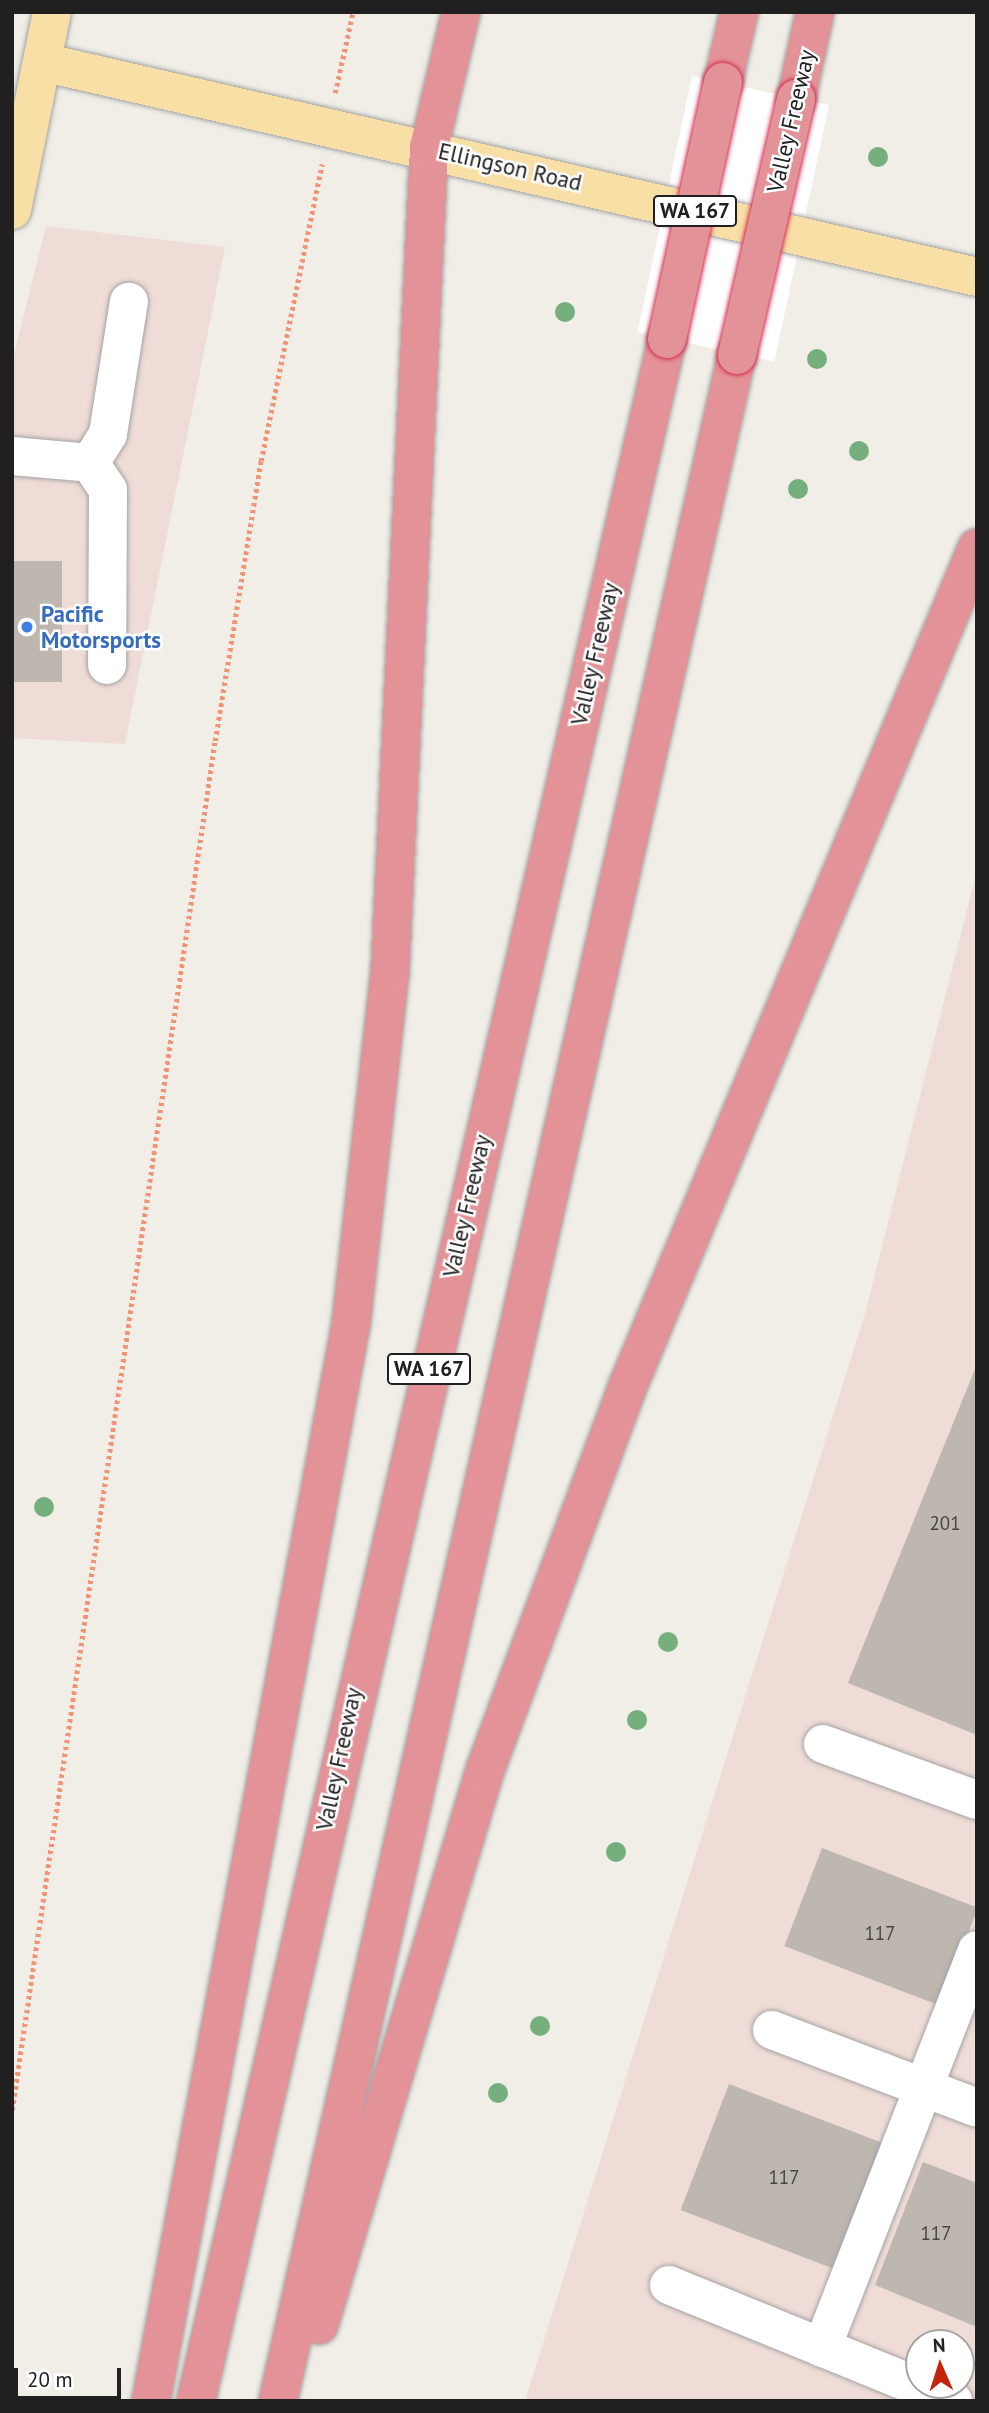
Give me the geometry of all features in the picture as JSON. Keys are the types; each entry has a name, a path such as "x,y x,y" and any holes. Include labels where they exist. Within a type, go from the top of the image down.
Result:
{"highway":[{"path":"150,2401 351,1324 390,972 429,148 461,12"},
{"name":"Valley Freeway","path":"196,2401 358,1670 667,339 738,12"},
{"name":"Valley Freeway","path":"278,2401 815,12"},
{"path":"296,2401 485,1770 627,1388 977,548"}],"main road":[{"path":"12,209 52,12"},
{"name":"Ellingson Road","path":"42,62 329,125 977,277"}],"lane":[{"path":"90,463 108,434 129,302"},
{"path":"12,456 90,463"},
{"path":"90,463 108,490 107,665"},
{"path":"823,1744 977,1800"},
{"path":"822,2348 977,1950"},
{"path":"772,2030 977,2108"},
{"path":"669,2285 953,2401"}],"path":[{"path":"12,2110 215,741 261,461 353,12"}],"shaded area":[{"path":"46,226 225,247 125,744 12,738 12,362"},
{"path":"977,870 977,2401 525,2401 866,1310"}],"pier":[{"path":"692,76 829,105 774,361 638,332"}],"building":[{"path":"12,561 62,561 62,682 12,682"},
{"path":"977,1364 977,1735 848,1683"},
{"path":"822,1848 977,1907 940,2006 784,1946"},
{"path":"729,2084 889,2145 840,2271 681,2210"},
{"path":"923,2162 977,2183 977,2327 875,2285"}],"place":[{"name":"Pacific Motorsports","path":"27,627"}]}
